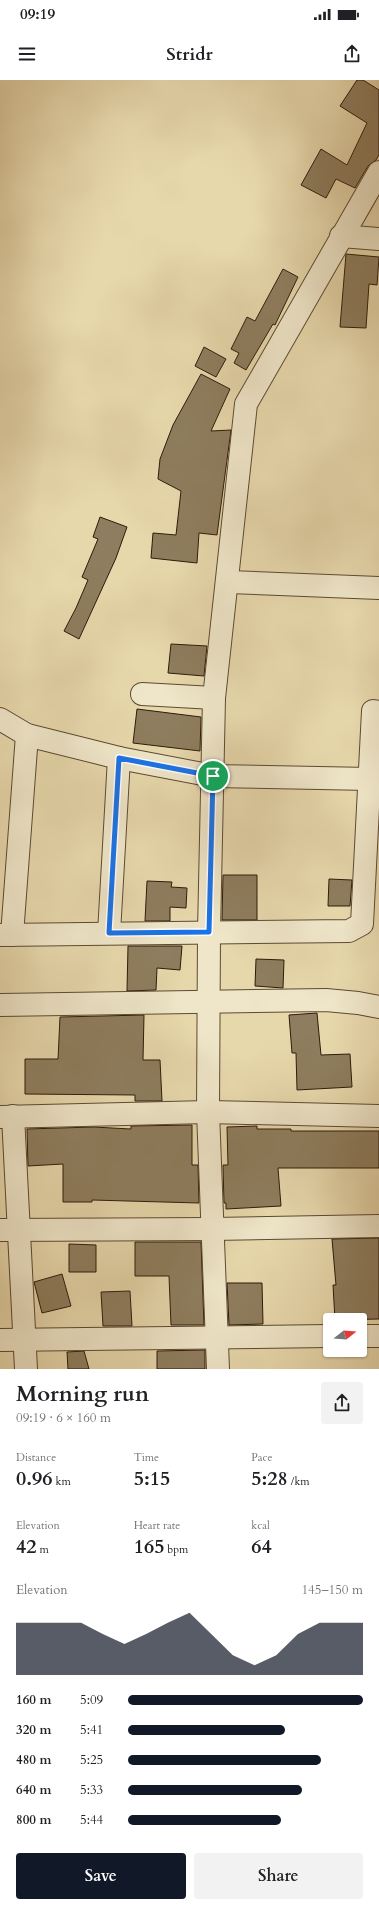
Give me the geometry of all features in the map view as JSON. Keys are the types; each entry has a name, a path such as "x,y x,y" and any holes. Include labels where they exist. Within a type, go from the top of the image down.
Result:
{"street":[{"path":"218,1369 208,1112 209,932 214,698 228,582 246,404 379,172"},
{"path":"341,236 379,239"},
{"path":"228,582 379,588"},
{"path":"142,694 214,698"},
{"path":"27,735 6,935 349,931 362,924 373,711 379,712"},
{"path":"0,719 27,735 119,758 213,776 370,779"},
{"path":"109,933 119,758"},
{"path":"0,1005 209,1003 326,1000 358,1003 379,1007"},
{"path":"26,1369 24,1339 9,1230 7,1116 208,1112 379,1116"},
{"path":"9,1230 213,1229 379,1226"},
{"path":"0,1340 323,1336"},
{"path":"367,1336 379,1336"}],"building":[{"path":"357,80 363,80 379,90 379,155 376,160 368,166 355,188 336,179 326,198 301,185 321,149 347,165 367,123 340,106"},
{"path":"346,254 379,257 377,285 369,284 366,328 340,327"},
{"path":"283,269 298,277 275,325 273,324 246,370 234,363 239,353 231,349 247,317 255,321"},
{"path":"204,347 226,359 216,377 195,366"},
{"path":"201,374 230,389 211,431 231,430 217,535 199,533 197,563 151,558 153,533 176,535 181,491 158,479 160,459 173,425"},
{"path":"100,517 127,527 116,558 79,639 64,631 88,580 82,577 98,539 93,537"},
{"path":"171,644 207,646 204,676 168,673"},
{"path":"137,709 201,717 200,751 133,743"},
{"path":"223,875 257,875 257,920 222,920"},
{"path":"329,879 352,880 350,906 328,906"},
{"path":"147,881 172,882 171,887 187,888 186,908 170,907 170,921 145,921"},
{"path":"128,946 182,946 180,970 157,968 156,990 127,991"},
{"path":"256,959 284,960 283,988 255,986"},
{"path":"317,1013 321,1055 350,1054 352,1087 297,1090 296,1053 292,1053 289,1015"},
{"path":"144,1015 143,1060 160,1060 162,1101 135,1101 135,1095 25,1094 25,1059 58,1059 60,1017"},
{"path":"192,1125 192,1165 198,1165 199,1203 92,1200 92,1202 63,1202 63,1164 28,1166 27,1129 93,1127 131,1129 131,1126"},
{"path":"257,1126 257,1129 291,1129 291,1131 379,1131 379,1168 278,1168 281,1206 226,1209 226,1203 224,1203 223,1165 228,1165 227,1127"},
{"path":"379,1238 379,1319 367,1319 367,1313 335,1313 333,1285 336,1285 332,1239"},
{"path":"135,1242 201,1242 204,1325 171,1325 169,1276 135,1276"},
{"path":"69,1244 96,1245 96,1272 69,1272"},
{"path":"62,1274 71,1306 42,1313 34,1282"},
{"path":"227,1283 262,1283 263,1324 229,1325"},
{"path":"130,1291 132,1326 103,1326 101,1292"},
{"path":"205,1350 205,1369 157,1369 157,1351"},
{"path":"84,1351 89,1369 68,1369 67,1352"}],"route":[{"path":"119,758 213,776 209,932 109,933 119,758"}]}
